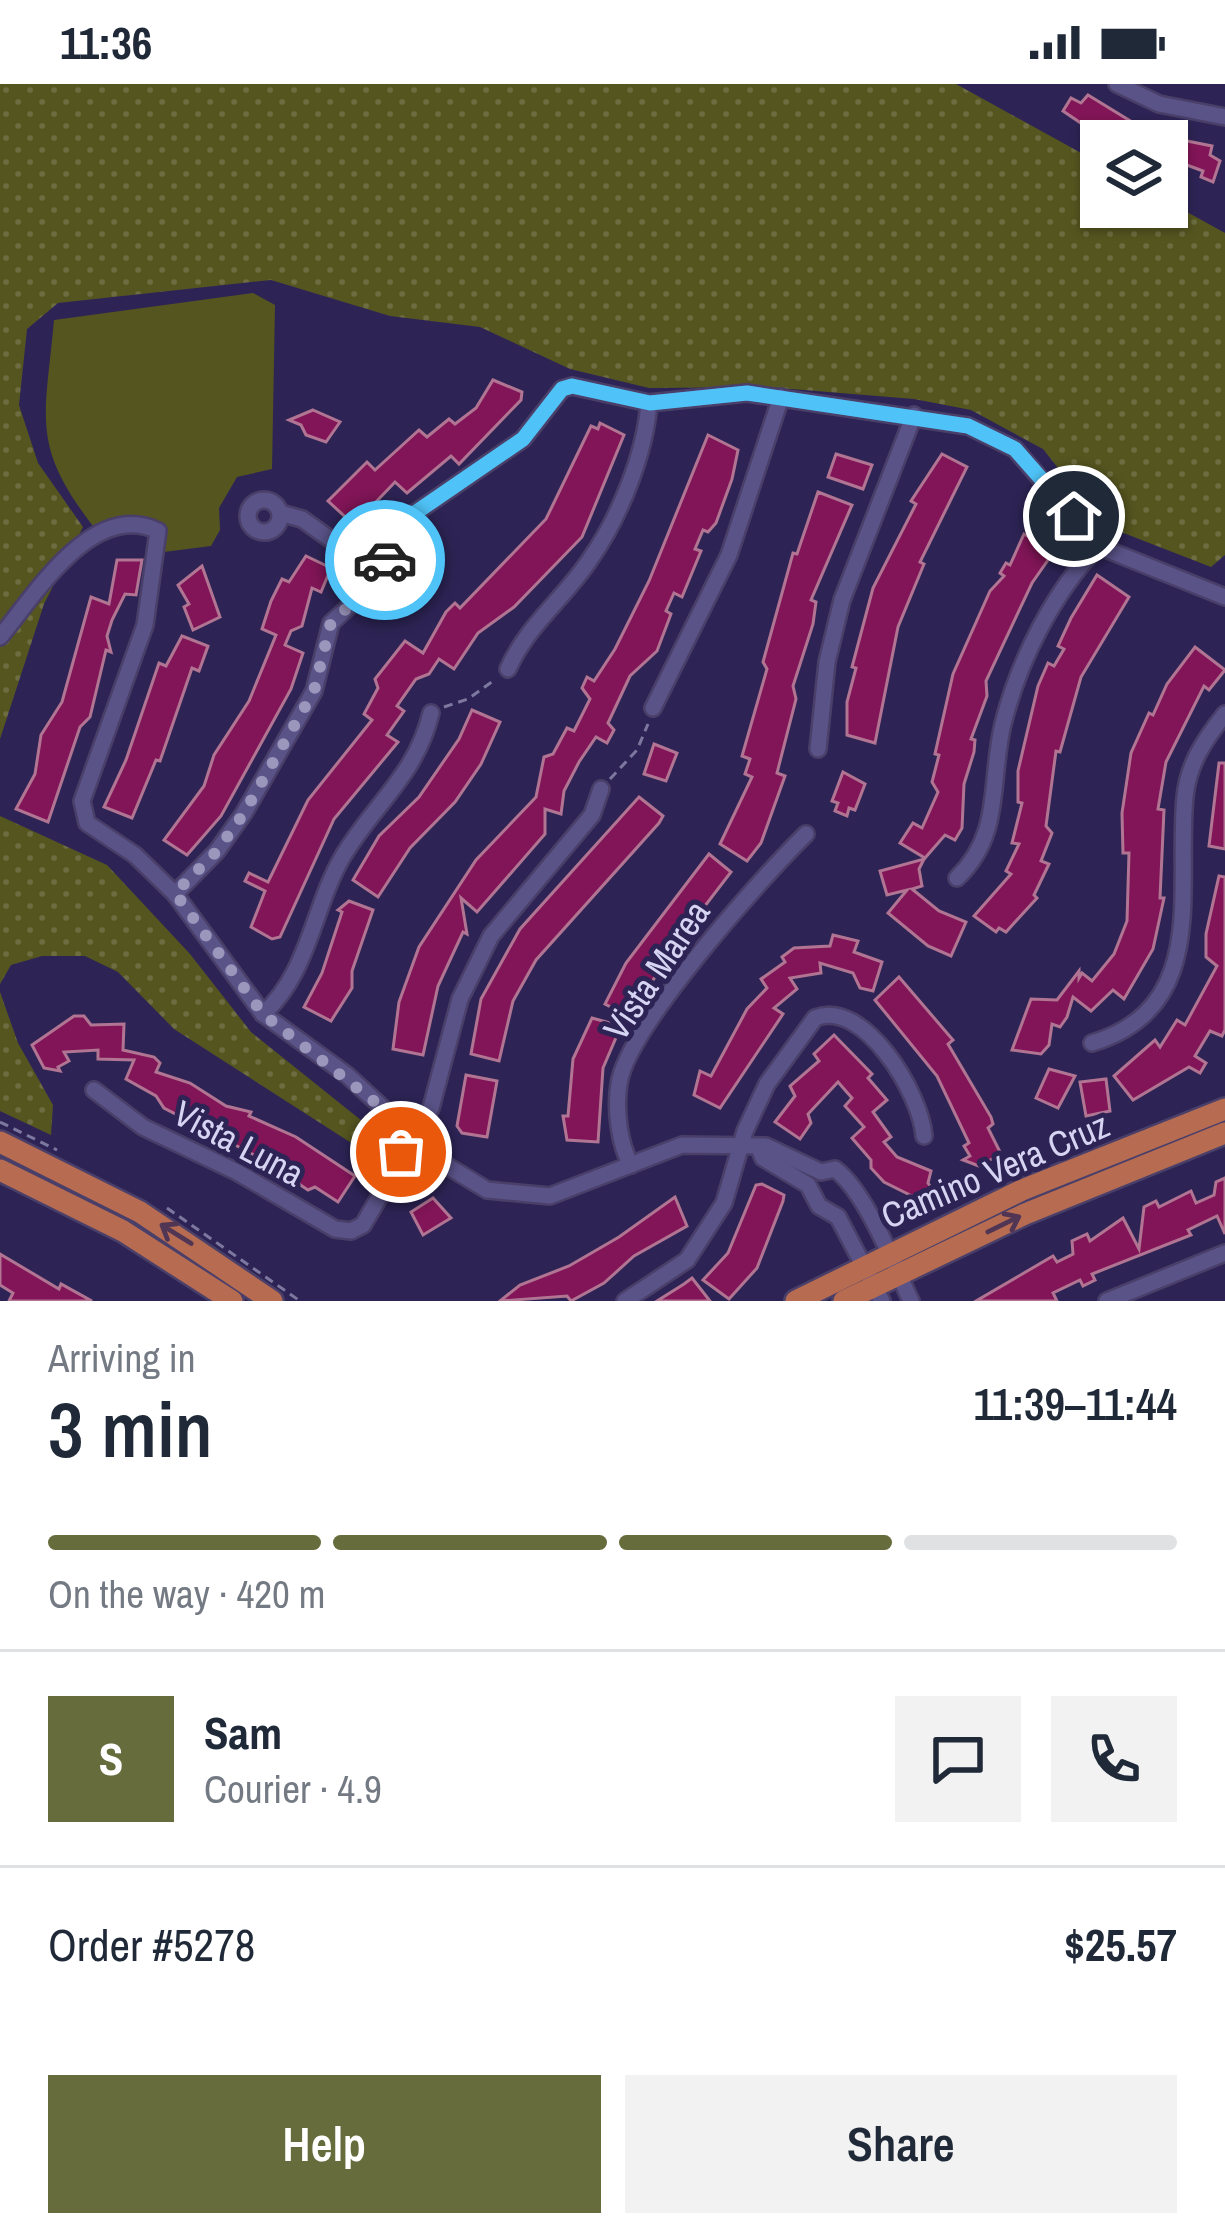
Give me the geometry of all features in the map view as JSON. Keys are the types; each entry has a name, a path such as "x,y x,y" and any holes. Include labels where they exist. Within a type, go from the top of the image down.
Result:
{"main road":[{"name":"Camino Vera Cruz","path":"796,1301 889,1251 1022,1190 1225,1109"},
{"name":"Camino Vera Cruz","path":"844,1301 879,1293 899,1275 1024,1214 1225,1133"},
{"path":"0,1142 140,1212 272,1301"},
{"path":"0,1170 123,1231 232,1301"}],"street":[{"path":"1117,84 1160,104 1225,117"},
{"path":"175,893 217,851 244,813 314,691 331,622 378,573 399,524 523,439 562,389 583,386 650,403 747,393 968,426 1015,449 1098,546 1225,597"},
{"path":"653,708 729,555 781,397"},
{"path":"508,669 522,637 592,558 642,451 650,403"},
{"path":"818,749 827,662 842,600 899,464 914,415"},
{"path":"280,513 302,518 378,573"},
{"path":"0,637 63,562 121,523 158,531 146,625 82,801 87,823 135,855 175,893 263,1014 413,1132 444,1164 487,1190 550,1196 682,1145 766,1146 821,1172"},
{"path":"957,878 977,859 988,836 1004,722 1019,676 1051,610 1098,546"},
{"path":"263,1014 298,969 342,859 422,752 431,713"},
{"path":"1092,1043 1118,1035 1143,1018 1168,983 1181,938 1187,784 1203,741 1225,714"},
{"name":"Vista Luna","path":"94,1090 142,1127 237,1172 335,1229 351,1232 363,1225 430,1108 460,999 490,936 592,815 601,789"},
{"name":"Vista Marea","path":"632,1165 622,1148 619,1081 646,1030 743,896 806,834"},
{"path":"625,1301 686,1260 724,1203 740,1146 767,1084 815,1018 833,1013 849,1019 898,1069 920,1110 924,1136"},
{"path":"759,1148 763,1158 808,1185 819,1206 838,1217 879,1293"},
{"path":"808,1185 821,1172 835,1169 846,1177 889,1251 910,1301"},
{"path":"1107,1301 1225,1252"}],"path":[{"path":"431,713 468,699 508,669"},
{"path":"601,789 637,750 653,708"}],"shaded area":[{"path":"0,84 956,84 1080,152 1080,228 1188,228 1188,213 1225,233 1225,555 1211,567 1103,525 1043,449 971,410 914,399 767,387 649,388 570,369 480,327 390,316 271,280 58,303 27,329 19,405 38,463 83,527 44,604 0,739"},
{"path":"253,293 275,305 272,469 237,477 219,508 220,530 211,546 156,553 146,524 96,530 60,476 51,453 46,408 54,320"},
{"path":"0,816 107,865 190,954 251,1032 377,1133 370,1155 174,1029 118,972 85,956 42,956 11,965 0,984"},
{"path":"0,992 18,1043 53,1105 51,1135 0,1111"}],"building":[{"path":"1088,95 1129,120 1080,123 1063,111 1071,98 1081,103"},
{"path":"1188,141 1212,146 1210,155 1220,161 1213,182 1201,177 1203,171 1188,165"},
{"path":"493,380 522,392 521,400 459,464 451,456 407,493 395,482 354,525 328,501 367,462 375,470 419,430 427,437 449,419 455,424 476,408"},
{"path":"313,410 340,422 326,442 306,435 301,425 289,420"},
{"path":"600,423 624,435 582,537 514,607 478,633 454,669 439,659 429,674 416,679 397,706 404,711 387,735 398,742 334,819 280,937 272,939 251,927 265,891 245,881 249,873 268,882 308,800 372,720 364,714 378,688 375,679 405,641 423,653 446,612 455,603 460,608 546,519 591,426 598,429"},
{"path":"708,435 738,450 732,479 716,523 708,532 703,530 695,549 701,551 682,597 674,593 666,611 671,614 657,651 630,676 608,723 614,730 607,743 596,737 579,762 564,791 561,814 545,809 545,834 477,912 461,898 467,934 463,932 438,986 423,1055 393,1049 399,1002 419,947 476,860 536,797 544,757 553,754 567,728 574,731 590,699 582,688 587,677 594,681 615,649 649,581"},
{"path":"836,454 872,465 863,489 828,477"},
{"path":"942,454 967,467 920,562 924,564 898,627 875,743 847,735 847,702 856,668 852,667 873,588 916,504 911,501"},
{"path":"818,492 852,505 811,600 816,602 813,624 793,686 796,699 777,773 785,776 761,843 747,861 720,844 752,777 745,774 750,759 742,756 767,669 763,662 793,553 797,554"},
{"path":"1034,533 1055,550 1032,583 986,681 987,696 971,739 975,740 974,752 964,784 962,828 955,840 945,835 925,858 900,843 913,823 922,828 938,792 932,782 939,755 935,754 953,674 990,591 1004,576 1000,573 1006,563 1010,565 1024,534 1031,538"},
{"path":"306,556 331,568 321,592 312,588 302,626 291,631 285,645 303,653 291,689 221,816 187,855 164,840 204,786 214,755 249,701 276,635 262,629 271,601 282,579 289,582"},
{"path":"117,560 142,560 136,595 125,594 112,620 107,636 111,652 106,650 90,717 80,727 48,822 16,809 35,774 41,735 62,702 91,597 109,604"},
{"path":"202,566 220,617 193,630 184,607 189,604 178,585"},
{"path":"1097,575 1129,597 1081,677 1060,752 1056,751 1046,826 1052,833 1041,861 1049,864 1034,895 1037,898 1006,932 999,928 996,932 974,916 1011,874 1006,871 1019,844 1012,843 1022,803 1018,802 1018,771 1038,686 1048,663 1054,666 1064,649 1058,646"},
{"path":"182,636 208,646 199,671 192,668 160,761 156,760 132,818 104,807 126,760 159,663 166,666"},
{"path":"1195,647 1225,670 1209,690 1204,686 1166,762 1158,809 1164,810 1160,898 1164,898 1153,949 1124,999 1113,990 1091,1011 1073,997 1060,1027 1052,1024 1049,1045 1041,1054 1012,1050 1031,999 1057,1000 1079,971 1079,978 1082,973 1092,981 1114,954 1127,921 1129,853 1123,853 1122,813 1131,753 1149,713 1153,715 1167,684"},
{"path":"472,710 500,722 481,764 455,802 410,848 378,897 353,880 379,836 419,797 459,739"},
{"path":"654,744 677,753 666,781 644,774"},
{"path":"1219,763 1225,763 1225,849 1209,846"},
{"path":"843,772 865,784 855,810 849,808 847,816 835,811 838,803 832,801"},
{"path":"639,797 663,816 659,823 536,960 513,1001 499,1061 471,1054 481,999 520,929"},
{"path":"709,854 731,872 668,954 636,1010 629,1016 605,1004 626,963"},
{"path":"924,859 919,869 922,886 912,889 939,911 966,922 951,956 928,946 888,913 907,890 887,895 880,871"},
{"path":"1219,876 1225,877 1225,1030 1222,1036 1210,1031 1195,1056 1206,1063 1200,1073 1189,1067 1133,1100 1114,1076 1155,1040 1160,1047 1177,1020 1185,1025 1217,966 1206,957 1206,934"},
{"path":"349,901 373,910 352,971 352,988 331,1021 304,1007 322,973 342,912 338,910"},
{"path":"833,935 858,941 854,952 882,962 873,991 860,988 853,973 820,963 821,973 790,978 797,989 774,1008 783,1014 720,1108 694,1095 700,1071 711,1076 747,1009 767,988 761,979 785,962 782,957 794,948 830,946"},
{"path":"899,977 953,1040 948,1044 991,1117 993,1124 988,1128 1001,1154 979,1166 963,1160 970,1156 964,1146 969,1143 937,1076 875,1000"},
{"path":"74,1016 84,1016 91,1025 124,1024 123,1050 154,1057 160,1063 156,1072 190,1083 226,1106 251,1112 249,1116 296,1137 355,1176 338,1202 315,1187 308,1190 260,1158 164,1108 156,1096 126,1079 134,1060 98,1059 98,1050 64,1052 69,1061 58,1067 60,1071 44,1068 32,1045"},
{"path":"592,1018 621,1026 603,1068 598,1142 567,1140 563,1116 568,1116 573,1059"},
{"path":"834,1035 872,1074 868,1078 887,1100 873,1112 891,1137 884,1142 897,1157 931,1171 928,1183 936,1195 906,1213 916,1198 884,1182 871,1168 871,1160 852,1138 864,1127 845,1106 852,1098 838,1082 808,1114 811,1123 800,1139 775,1122 795,1096 790,1086 819,1061 814,1054"},
{"path":"1049,1069 1075,1076 1058,1108 1036,1098"},
{"path":"466,1075 497,1081 487,1137 462,1133 457,1126"},
{"path":"1106,1079 1110,1111 1086,1116 1080,1082"},
{"path":"1225,1178 1225,1234 1217,1216 1188,1230 1191,1235 1092,1274 1095,1280 1083,1286 1080,1280 1053,1293 1057,1301 976,1301 1053,1256 1057,1262 1073,1254 1072,1241 1087,1234 1090,1241 1123,1218 1139,1249 1144,1207 1156,1201 1159,1207 1191,1191 1196,1203 1214,1195 1216,1182"},
{"path":"756,1185 784,1195 783,1201 757,1268 729,1299 703,1280 728,1253"},
{"path":"675,1197 687,1226 634,1256 604,1283 571,1301 567,1296 500,1301 520,1285 569,1266 619,1237"},
{"path":"433,1198 451,1218 423,1235 411,1212"},
{"path":"0,1254 59,1289 61,1284 92,1301 9,1301 13,1293 0,1285"},
{"path":"692,1278 710,1301 657,1301 684,1284"}],"way so far":[{"path":"385,560 368,590 331,622 314,691 244,813 217,851 175,893 263,1014 347,1075 413,1132 401,1152"}],"route":[{"path":"385,560 399,524 523,439 562,389 572,386 650,403 747,393 968,426 1015,449 1074,516"}]}
